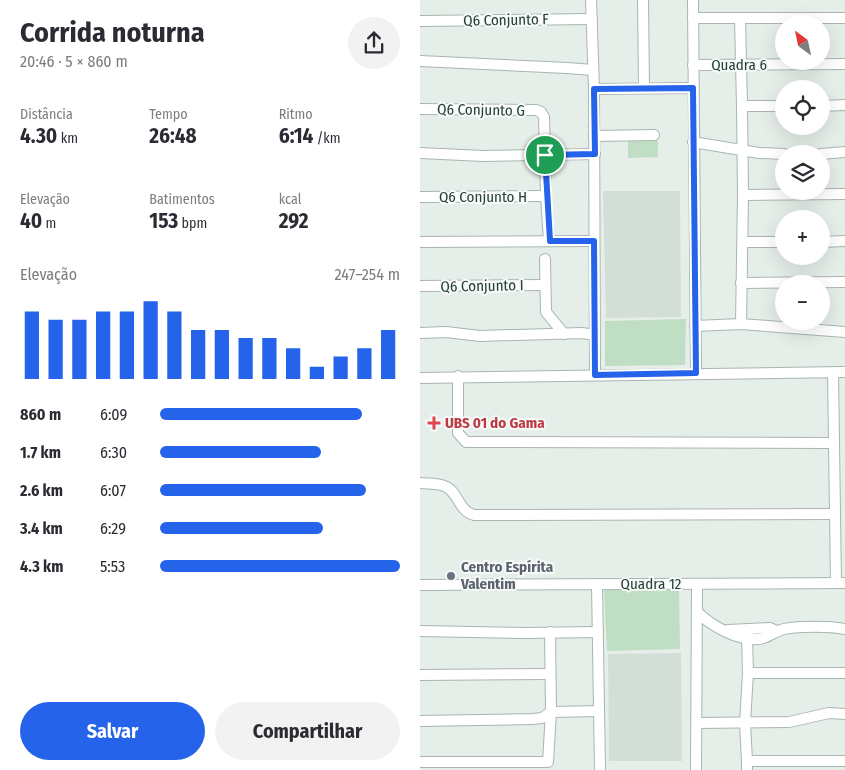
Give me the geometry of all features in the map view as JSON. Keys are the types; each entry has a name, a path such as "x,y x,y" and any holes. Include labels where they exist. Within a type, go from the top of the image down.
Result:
{"street":[{"path":"591,0 595,154 595,375"},
{"path":"643,0 644,88"},
{"path":"693,0 696,373"},
{"path":"694,18 845,18"},
{"path":"740,18 743,195 741,324"},
{"name":"Q6 Conjunto F","path":"420,21 592,19"},
{"path":"420,61 593,70"},
{"name":"Quadra 6","path":"693,65 845,64"},
{"path":"594,89 693,88"},
{"path":"742,106 775,106"},
{"path":"830,106 845,106"},
{"name":"Q6 Conjunto G","path":"420,109 536,110 541,112 544,117 545,155"},
{"path":"594,136 654,136"},
{"path":"693,142 759,153 775,154"},
{"path":"724,148 742,163"},
{"path":"420,152 482,156 595,154"},
{"path":"830,153 845,152"},
{"path":"545,155 550,241"},
{"path":"743,195 845,194"},
{"name":"Q6 Conjunto H","path":"420,197 546,196"},
{"path":"420,242 594,241"},
{"path":"743,242 775,242"},
{"path":"830,242 845,242"},
{"path":"545,259 546,312 564,334"},
{"path":"742,284 845,282"},
{"name":"Q6 Conjunto I","path":"420,286 544,285"},
{"path":"695,326 741,324 845,332"},
{"path":"420,333 446,332 480,336 595,335"},
{"path":"697,584 840,583 835,514 833,372"},
{"path":"420,378 845,372"},
{"path":"458,376 458,433 466,442 834,443"},
{"path":"420,483 443,485 449,488 464,510 474,515 835,514"},
{"path":"597,584 600,770"},
{"name":"Quadra 12","path":"420,585 697,584 696,770"},
{"path":"697,612 708,622 722,630 757,639 786,629 822,627 845,629"},
{"path":"722,630 770,628 777,631"},
{"path":"420,631 598,632"},
{"path":"420,762 548,766 550,632"},
{"path":"747,637 747,766 845,761"},
{"path":"748,672 845,674"},
{"path":"420,675 549,674"},
{"path":"420,721 532,720 542,718 550,712 599,710"},
{"path":"696,723 789,722 829,713 845,714"}],"shaded area":[{"path":"603,191 680,191 681,317 606,318"},
{"path":"681,653 682,761 609,761 608,654"}],"green space":[{"path":"628,140 658,140 658,157 628,158"},
{"path":"686,319 685,365 605,366 605,321"},
{"path":"679,588 680,649 607,651 604,589"}],"place":[{"name":"UBS 01 do Gama","path":"434,423"},
{"name":"Centro Espírita Valentim","path":"451,576"}],"route":[{"path":"693,88 696,373 595,375 594,241 550,241 545,155 595,154 594,89 693,88"}]}
